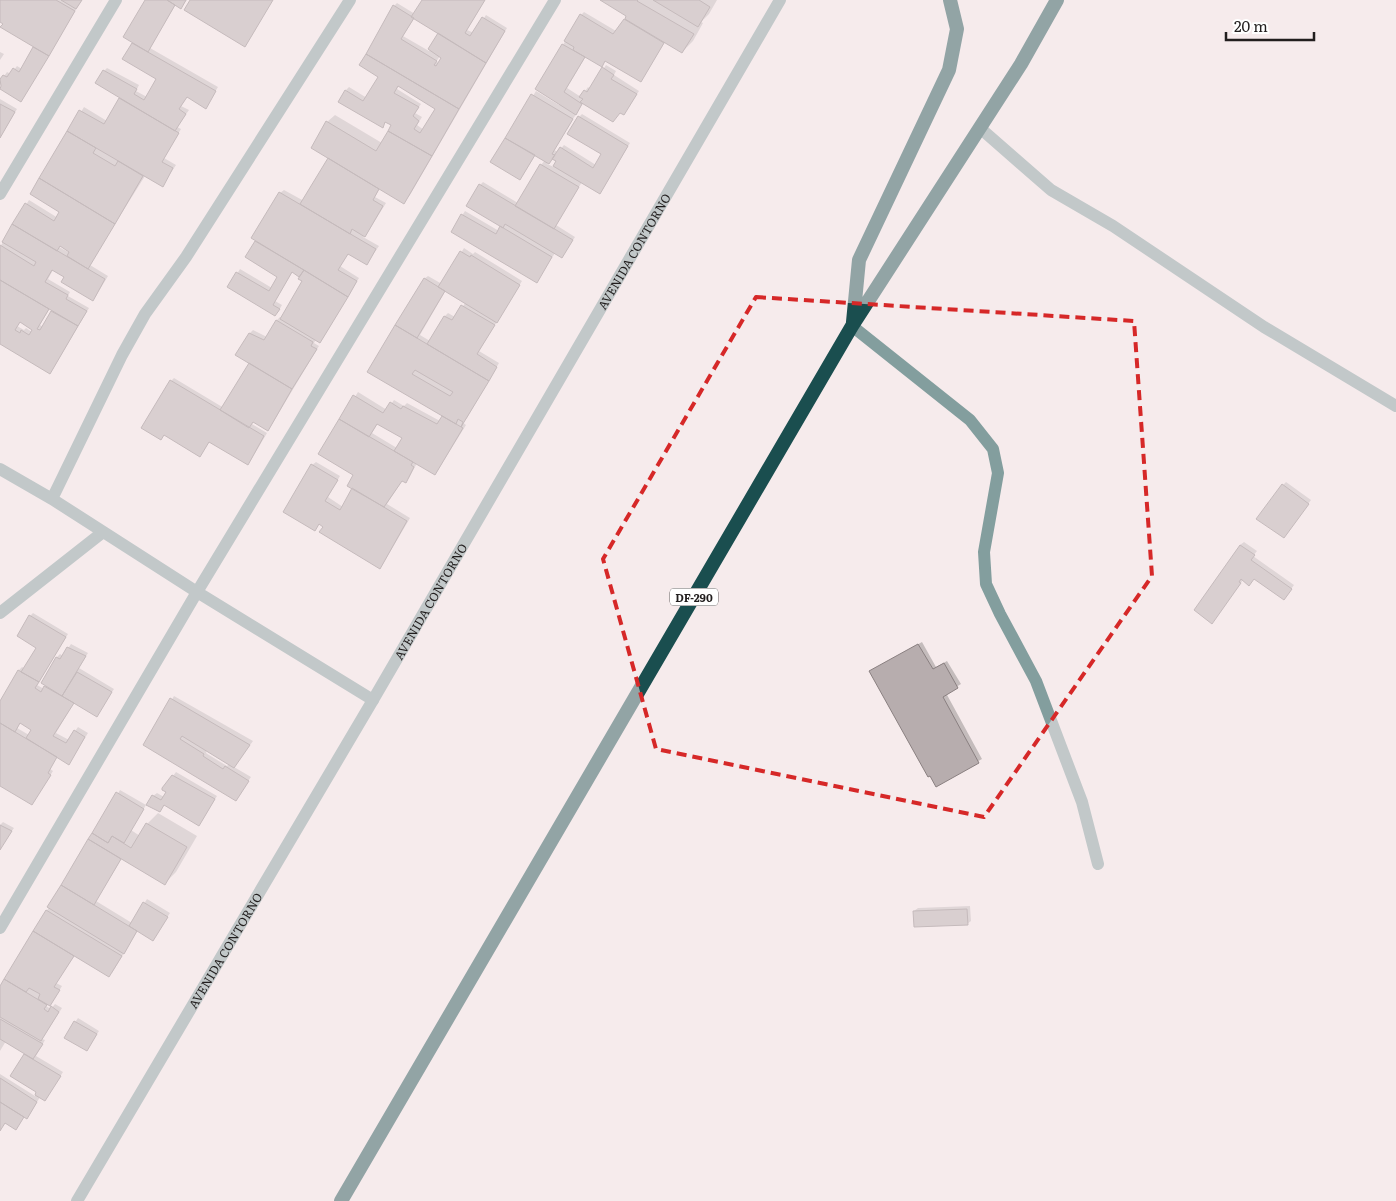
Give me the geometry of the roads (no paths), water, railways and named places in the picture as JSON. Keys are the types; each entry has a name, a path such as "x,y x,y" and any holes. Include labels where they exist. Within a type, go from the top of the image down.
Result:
{"highway":[{"path":"852,326 859,260 949,70 958,29 950,0"},
{"name":"DF-290","path":"341,1201 852,326 1021,64 1057,0"}],"street":[{"path":"0,194 116,0"},
{"path":"52,499 122,355 145,314 186,257 350,0"},
{"path":"0,928 197,592 554,0"},
{"name":"AVENIDA CONTORNO","path":"77,1201 373,700 780,0"},
{"path":"980,128 1051,190 1113,226 1264,327 1396,406"},
{"path":"852,326 970,420 993,449 998,473 984,552 986,584 1036,681 1082,802 1098,864"},
{"path":"0,469 52,499 197,592 373,700"},
{"path":"0,613 103,532"}]}
